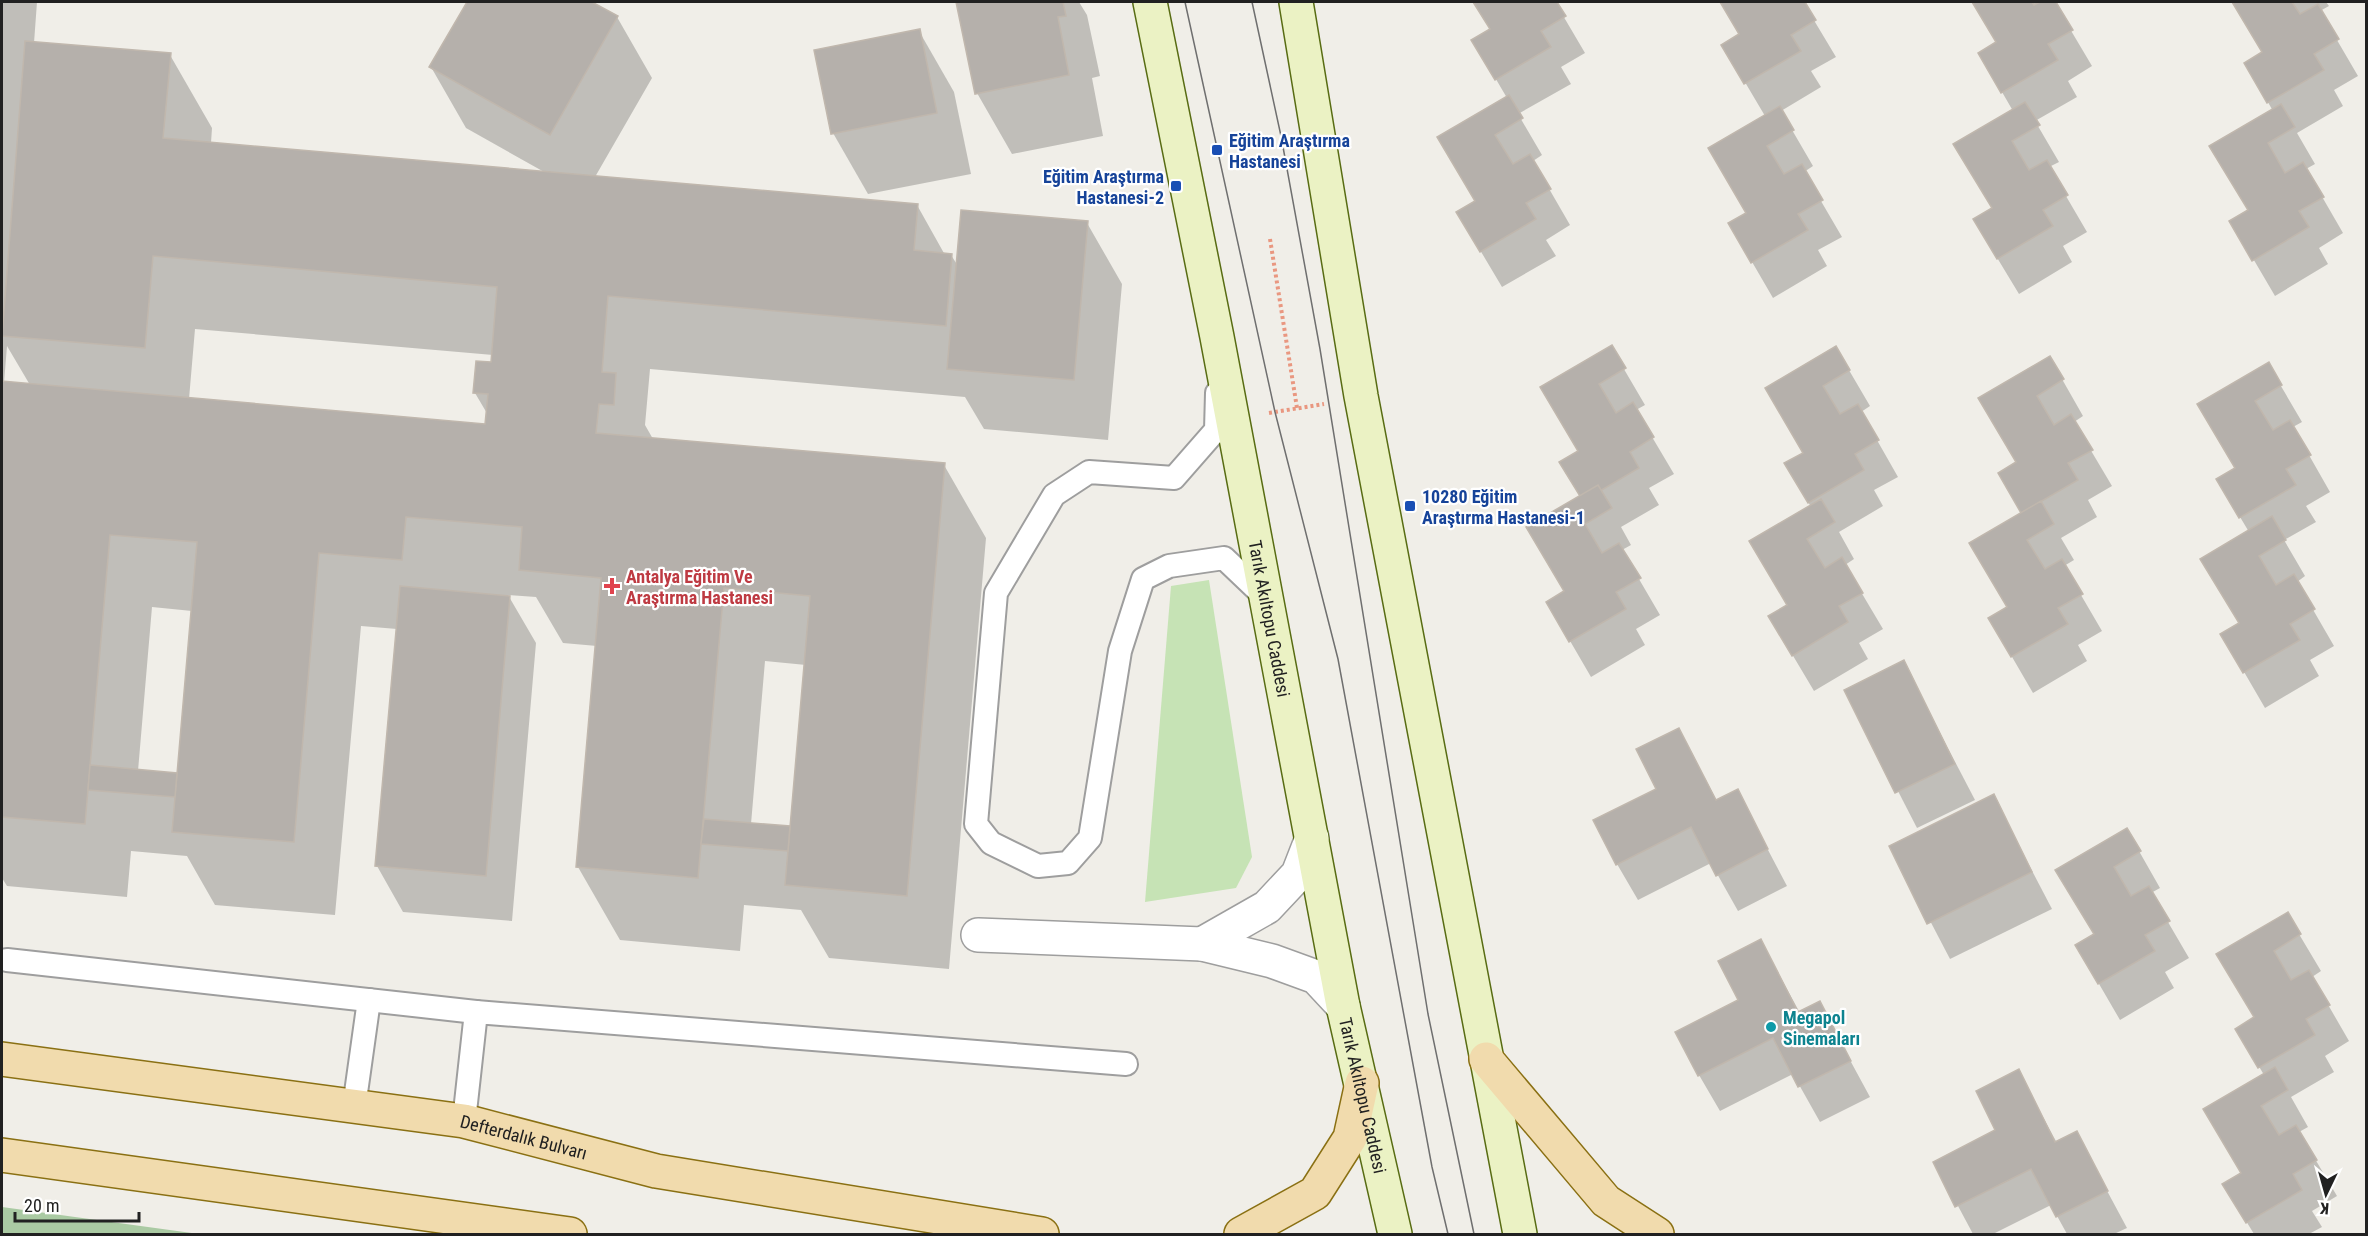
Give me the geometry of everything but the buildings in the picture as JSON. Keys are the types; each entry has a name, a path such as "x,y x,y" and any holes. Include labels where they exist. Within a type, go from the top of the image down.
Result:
{"main road":[{"name":"Tarık Akıltopu Caddesi","path":"1150,2 1233,419 1343,1006 1395,1234"},
{"path":"1296,2 1361,396 1520,1234"},
{"path":"1486,1059 1606,1200 1657,1234"},
{"name":"Defterdalık Bulvarı","path":"13,1061 464,1121 656,1171 1042,1234"},
{"path":"1241,1234 1315,1193 1350,1138 1362,1083"},
{"path":"2,1155 570,1234"}],"street":[{"path":"1202,944 1266,908 1298,874 1312,838"},
{"path":"978,935 1202,944 1272,961 1316,977 1343,1006"},
{"path":"2,1041 13,1061"}],"lane":[{"path":"1217,337 1216,430 1174,478 1089,472 1054,495 996,593 976,824 991,843 1038,866 1068,863 1090,838 1120,651 1143,579 1169,566 1224,558 1266,598"},
{"path":"7,960 476,1012 1126,1064"},
{"path":"354,1107 369,1000"},
{"path":"464,1121 476,1012"}],"path":[{"path":"1269,239 1297,408"},
{"path":"1233,419 1361,396"}],"green space":[{"path":"1209,580 1252,857 1236,888 1145,902 1171,586"},
{"path":"2,1207 199,1234 2,1234"}],"tram line":[{"path":"1185,2 1275,412 1338,659 1432,1167 1448,1234"},
{"path":"1252,2 1281,136 1320,349 1428,1014 1474,1234"}],"place":[{"name":"Eğitim Araştırma Hastanesi","path":"1217,150"},
{"name":"Eğitim Araştırma Hastanesi-2","path":"1176,186"},
{"name":"10280 Eğitim Araştırma Hastanesi-1","path":"1410,506"},
{"name":"Antalya Eğitim Ve Araştırma Hastanesi","path":"612,586"},
{"name":"Megapol Sinemaları","path":"1771,1027"}]}
